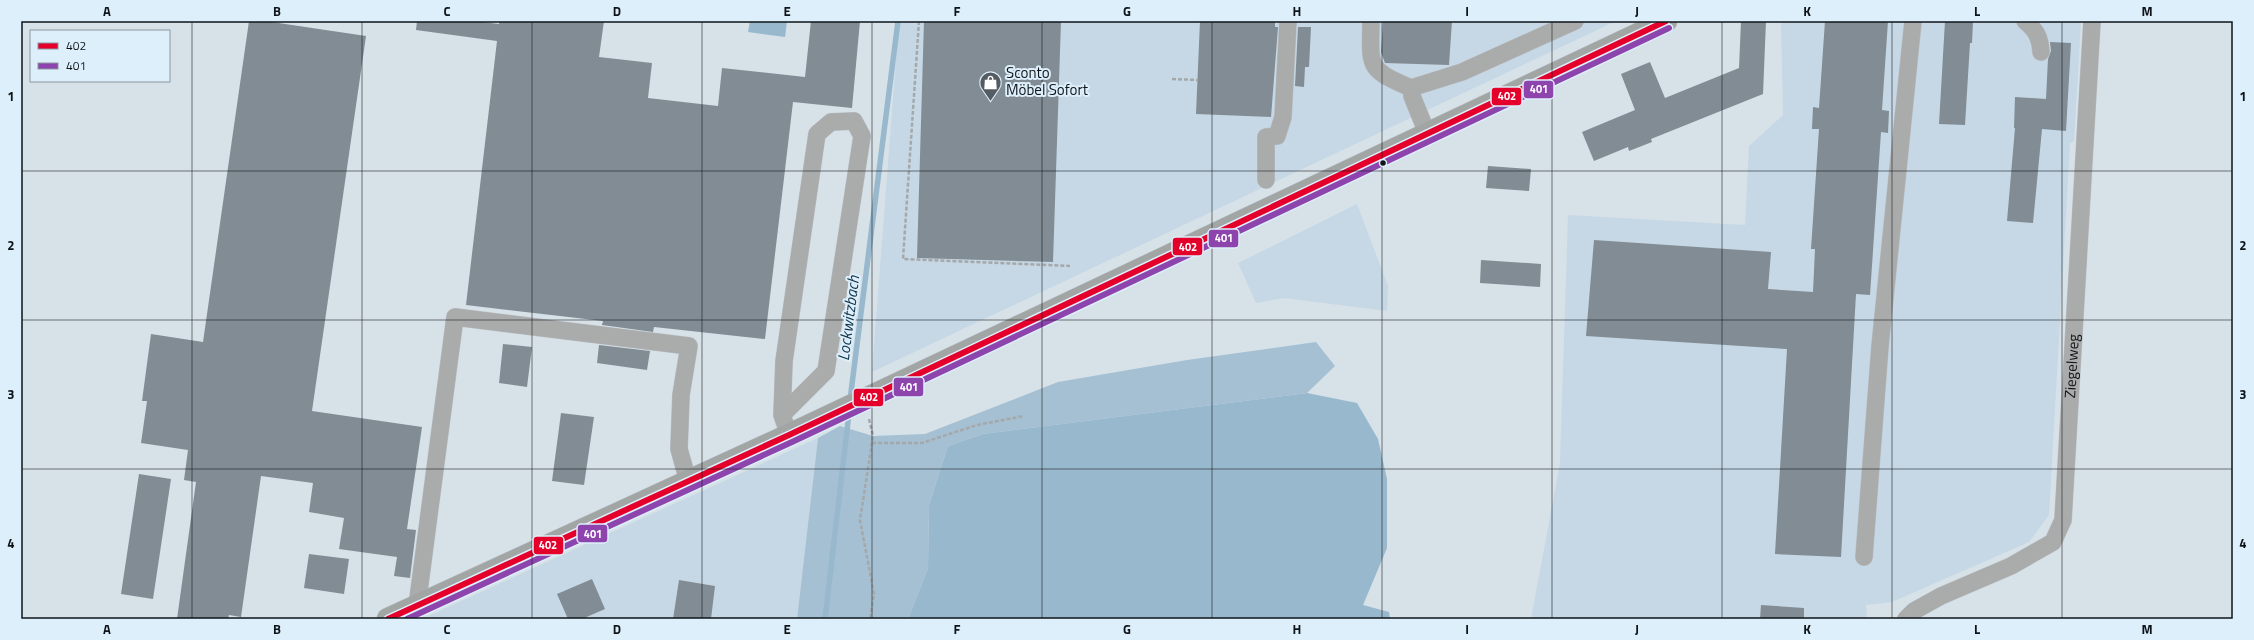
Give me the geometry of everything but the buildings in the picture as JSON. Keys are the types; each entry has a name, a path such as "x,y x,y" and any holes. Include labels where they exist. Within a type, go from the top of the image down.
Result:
{"main road":[{"path":"388,619 688,481 786,425 838,412 1666,21"}],"street":[{"path":"1266,180 1266,137 1277,136 1283,117 1288,21"},
{"path":"1371,21 1370,58 1374,68 1382,76 1411,88 1462,72 1575,21"},
{"path":"1864,557 1880,346 1913,21"},
{"path":"2025,21 2035,30 2040,42 2041,52"},
{"name":"Ziegelweg","path":"1906,619 1914,611 1941,596 2011,566 2053,542 2063,520 2092,21"},
{"path":"1411,88 1412,96 1427,133"},
{"path":"854,121 862,136 826,371 786,425 784,361 817,134 831,122 854,121"},
{"path":"416,606 455,317 688,346 681,395 679,449 688,481"}],"path":[{"path":"919,21 904,260 1070,266"},
{"path":"1172,79 1198,80"},
{"path":"870,619 874,594 860,520 873,436 867,410 873,395"},
{"path":"872,443 922,443 977,425 1024,416"}],"shaded area":[{"path":"750,21 787,21 785,37 748,32"},
{"path":"899,21 1616,21 872,372"},
{"path":"1781,21 2081,21 2074,141 2070,143 2049,515 2029,542 1892,602 1866,605 1867,619 1531,619 1560,463 1568,215 1745,225 1749,146 1783,115"},
{"path":"1357,204 1388,286 1387,311 1284,298 1256,303 1238,263"},
{"path":"1316,342 1335,366 1307,393 983,434 948,446 929,505 928,568 908,619 797,619 818,438 840,426 873,436 925,434 1058,382 1187,360"},
{"path":"1307,393 1357,403 1378,439 1387,479 1387,548 1363,605 1389,612 1390,619 908,619 928,568 929,505 948,446 983,434"},
{"path":"818,438 797,619 422,619"}],"waterway":[{"name":"Lockwitzbach","path":"850,400 898,21"},
{"name":"Lockwitzbach","path":"825,619 849,413"}],"transit line":[{"name":"402","path":"388,619 789,435 1666,21"},
{"name":"401","path":"407,619 792,442 1669,28"}],"place":[{"name":"Sconto Möbel Sofort","path":"990,102"}]}
